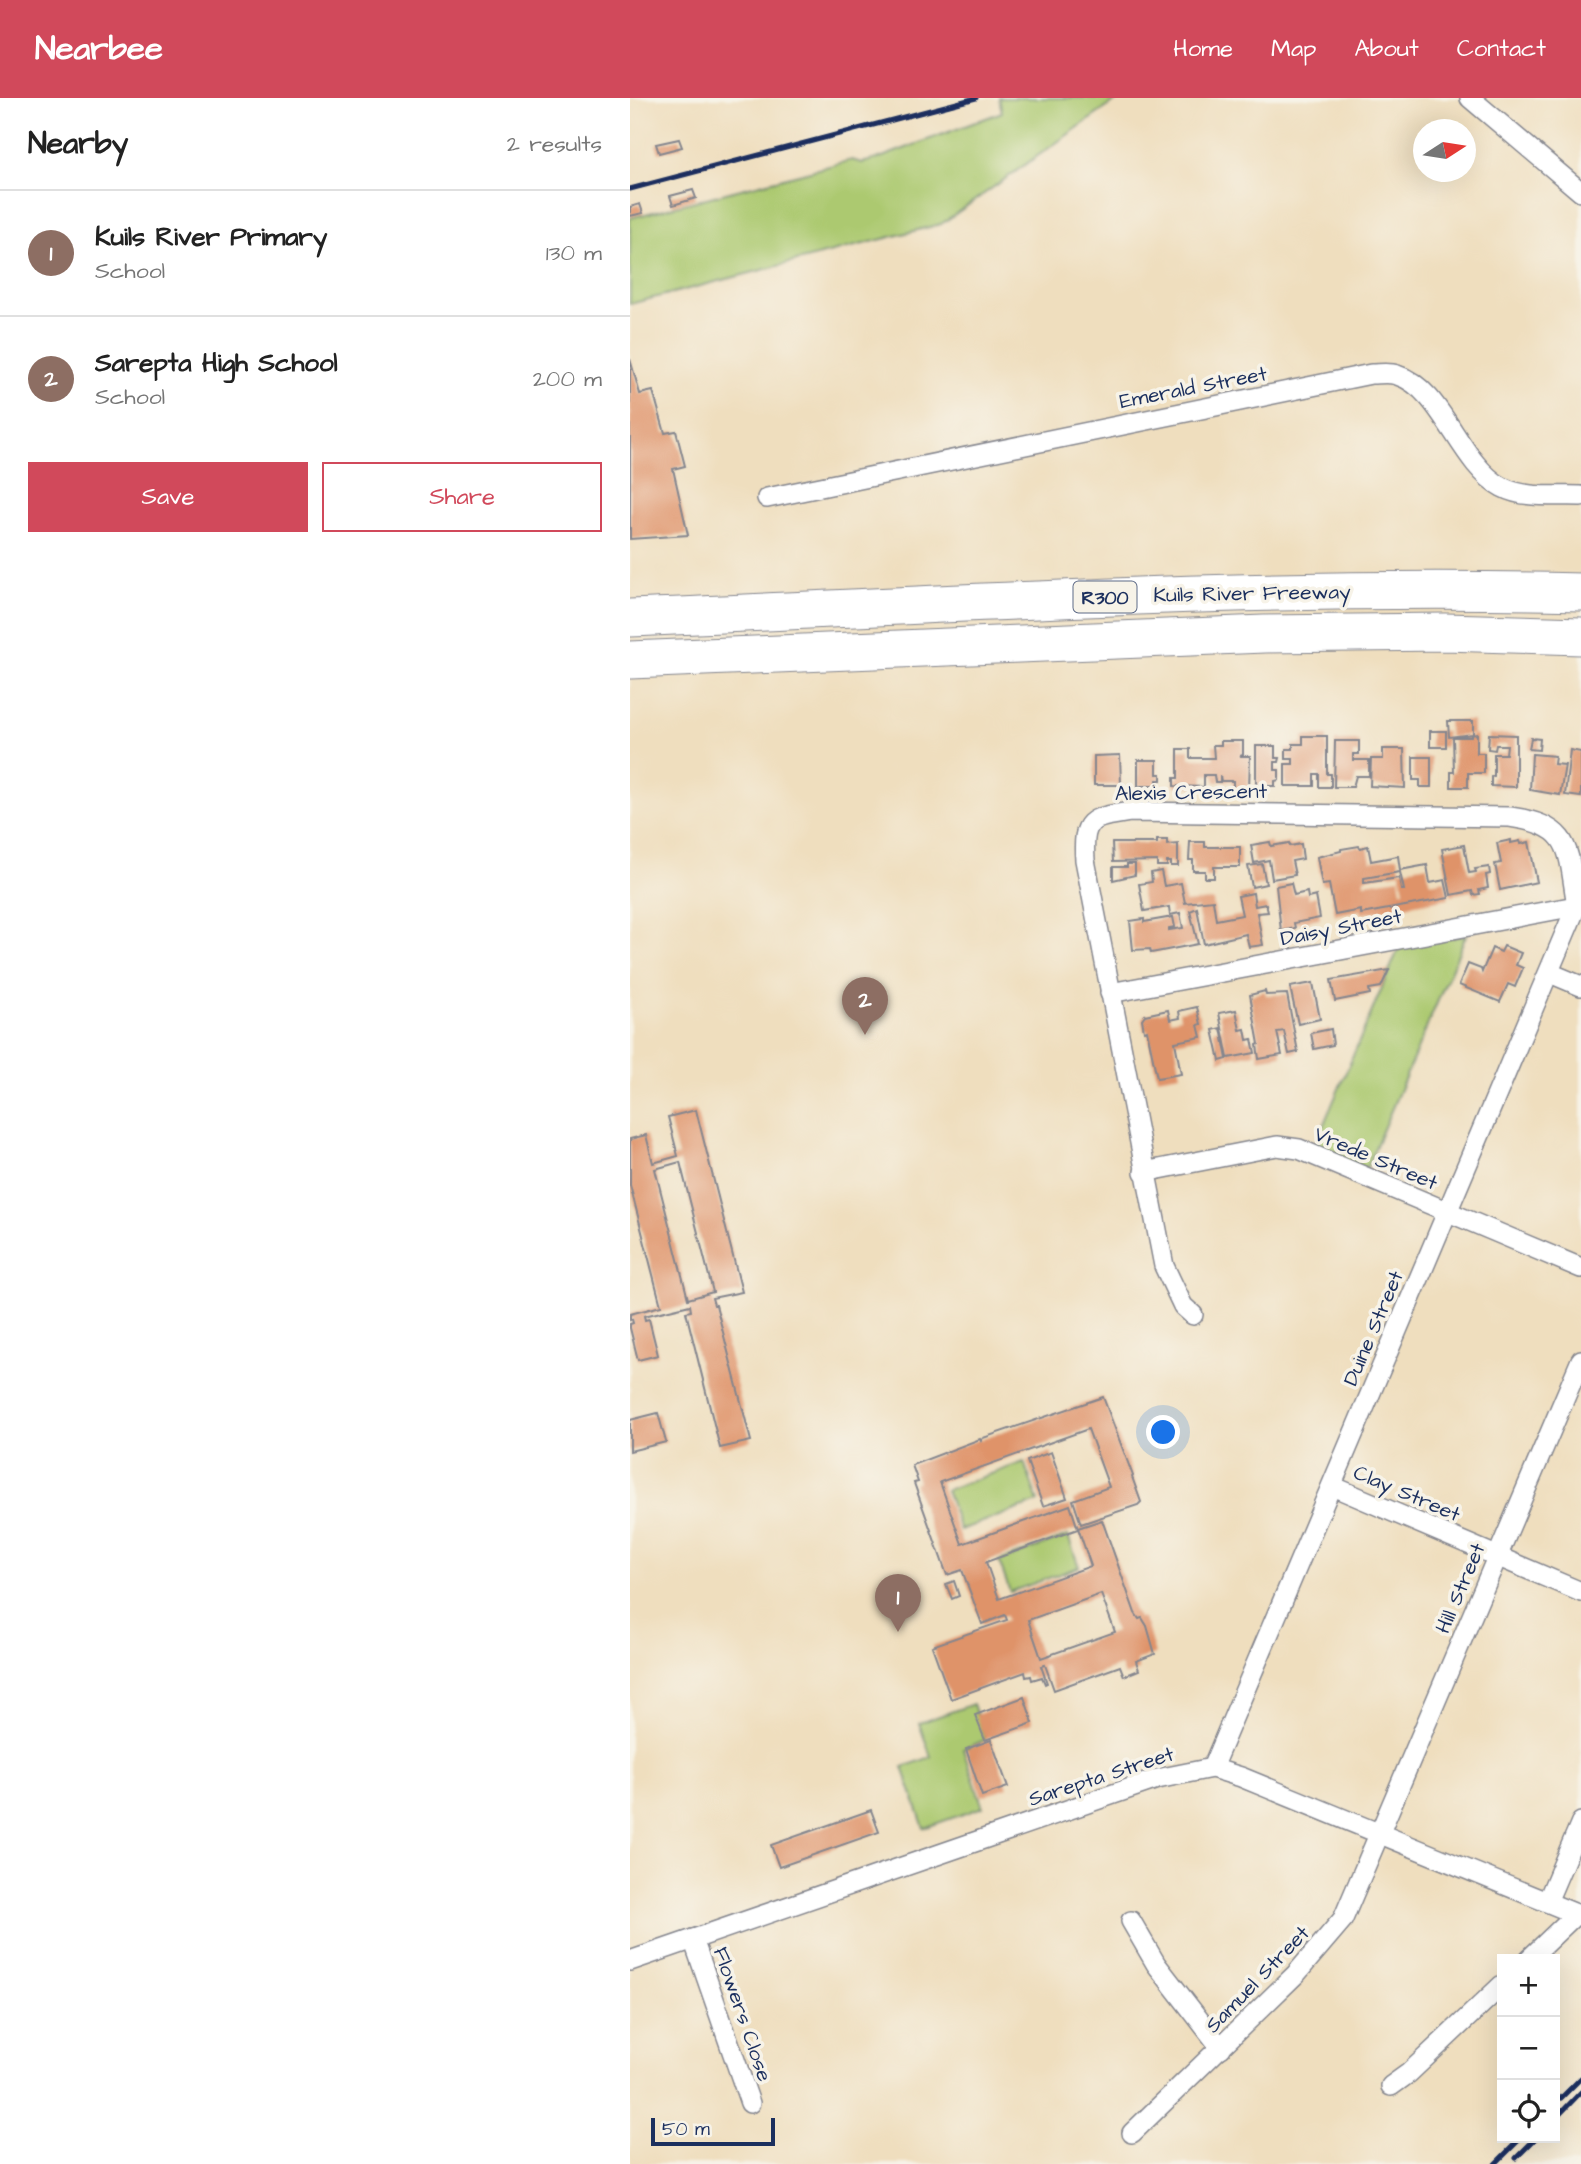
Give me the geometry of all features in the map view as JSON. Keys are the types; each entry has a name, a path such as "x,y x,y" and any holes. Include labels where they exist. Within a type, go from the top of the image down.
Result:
{"highway":[{"name":"Kuils River Freeway","path":"630,618 1167,595 1452,589 1581,592"},
{"name":"Kuils River Freeway","path":"630,660 1264,634 1445,632 1581,636"}],"street":[{"path":"1470,98 1581,192"},
{"name":"Emerald Street","path":"767,498 1371,374 1387,373 1399,375 1420,389 1436,407 1480,472 1503,488 1525,494 1581,496"},
{"name":"Alexis Crescent","path":"1193,1315 1182,1306 1164,1266 1144,1172 1085,860 1083,836 1090,823 1105,816 1130,812 1426,815 1532,820 1550,827 1564,842 1579,905"},
{"name":"Duine Street","path":"1212,1768 1579,905"},
{"name":"Daisy Street","path":"1110,993 1579,905"},
{"path":"1550,973 1581,986"},
{"name":"Vrede Street","path":"1144,1172 1277,1146 1299,1149 1581,1268"},
{"name":"Hill Street","path":"1380,1833 1581,1360"},
{"name":"Clay Street","path":"1332,1486 1581,1591"},
{"name":"Sarepta Street","path":"630,1961 1136,1786 1212,1768 1241,1777 1579,1915"},
{"path":"1547,1902 1581,1822"},
{"name":"Samuel Street","path":"1132,2133 1296,1974 1343,1919 1380,1833"},
{"path":"1535,1954 1579,1915"},
{"path":"1130,1921 1156,1964 1221,2048"},
{"name":"Flowers Close","path":"693,1939 750,2103"},
{"path":"1391,2086 1409,2073 1497,1989"}],"green space":[{"path":"999,98 1120,98 941,224 630,304 630,218 852,160 862,163 877,159 1002,112"},
{"path":"1466,935 1366,1169 1314,1147 1399,948"},
{"path":"1024,1462 1038,1502 960,1530 946,1490"},
{"path":"1068,1536 1079,1567 1010,1592 999,1561"},
{"path":"973,1704 985,1740 963,1749 983,1807 924,1828 903,1767 931,1757 919,1723"}],"building":[{"path":"679,139 682,147 659,153 656,144"},
{"path":"693,190 696,198 673,205 670,196"},
{"path":"640,204 643,213 630,216 630,207"},
{"path":"630,359 640,394 653,391 665,433 676,431 685,466 673,469 688,535 630,539"},
{"path":"1448,721 1473,721 1473,734 1449,737"},
{"path":"1430,731 1446,731 1446,747 1430,747"},
{"path":"1477,734 1477,753 1484,753 1484,773 1468,773 1468,787 1451,787 1451,772 1454,772 1453,737 1471,737"},
{"path":"1489,734 1516,735 1516,787 1491,786 1494,754 1506,754 1507,745 1496,745 1495,750 1488,749"},
{"path":"1303,736 1327,736 1327,774 1331,774 1331,787 1319,787 1319,774 1314,774 1314,786 1285,786 1285,764 1293,764 1293,759 1286,759 1286,749 1293,749 1293,744 1303,744"},
{"path":"1531,738 1540,739 1539,750 1529,749"},
{"path":"1221,741 1243,741 1243,755 1240,756 1250,756 1249,789 1233,789 1233,781 1221,781 1220,776 1220,782 1215,782 1214,775 1204,775 1204,787 1174,786 1174,778 1178,778 1178,749 1190,749 1190,758 1214,758 1213,745 1221,745"},
{"path":"1335,741 1359,741 1359,754 1353,754 1353,760 1369,760 1369,776 1356,776 1353,787 1334,787"},
{"path":"1256,746 1275,746 1275,758 1280,758 1279,762 1275,762 1275,770 1279,770 1279,780 1275,781 1275,786 1256,786"},
{"path":"1383,749 1404,749 1405,788 1370,786 1371,759 1383,759"},
{"path":"1570,750 1581,752 1581,797 1565,795"},
{"path":"1532,754 1555,756 1554,764 1565,765 1560,795 1530,790"},
{"path":"1120,755 1121,785 1094,785 1094,756"},
{"path":"1413,757 1431,757 1431,787 1420,787 1420,780 1413,780"},
{"path":"1138,760 1157,760 1157,774 1161,774 1161,780 1157,780 1157,786 1138,786"},
{"path":"1157,840 1167,840 1167,845 1178,844 1178,866 1171,866 1171,862 1167,862 1167,866 1157,866 1157,861 1113,862 1112,843 1157,843"},
{"path":"1511,840 1511,843 1529,842 1537,882 1500,890 1495,864 1501,863 1497,843"},
{"path":"1190,842 1205,842 1205,847 1240,847 1240,867 1214,867 1214,878 1205,878 1205,871 1193,871 1193,860 1189,860"},
{"path":"1270,842 1271,846 1301,844 1303,859 1292,861 1295,875 1272,879 1269,860 1254,863 1251,845"},
{"path":"1464,845 1469,873 1476,872 1475,869 1489,867 1490,874 1486,875 1488,888 1479,890 1480,894 1473,895 1472,891 1451,895 1442,849"},
{"path":"1368,846 1371,861 1398,856 1400,870 1427,865 1430,883 1445,880 1449,898 1361,914 1361,910 1335,915 1329,884 1322,885 1317,857 1341,849","holes":["1400,872 1404,890 1401,890 1399,878 1364,883 1364,878"]},
{"path":"1127,864 1135,864 1135,875 1113,880 1113,867 1127,867"},
{"path":"1262,864 1266,884 1252,887 1248,866"},
{"path":"1161,871 1164,886 1181,883 1185,903 1213,900 1216,920 1242,915 1238,896 1253,893 1255,906 1266,904 1268,912 1257,913 1263,945 1249,947 1246,934 1204,944 1197,908 1190,911 1198,944 1151,953 1150,949 1133,950 1130,921 1144,919 1144,922 1173,917 1175,927 1169,930 1183,928 1180,913 1170,915 1169,907 1144,911 1139,884 1152,882 1151,873"},
{"path":"1291,883 1294,895 1307,892 1308,898 1316,896 1320,918 1294,923 1295,928 1281,931 1276,886"},
{"path":"1504,946 1521,953 1516,965 1523,968 1515,987 1508,984 1500,1002 1459,985 1468,964 1481,969 1482,972 1492,948 1501,952"},
{"path":"1389,970 1381,987 1369,989 1370,994 1335,1001 1331,980"},
{"path":"1313,983 1320,1019 1298,1024 1290,987"},
{"path":"1265,991 1266,995 1287,994 1298,1052 1289,1054 1284,1031 1277,1032 1282,1055 1259,1059 1250,995"},
{"path":"1197,1007 1201,1037 1175,1042 1181,1074 1157,1078 1147,1030 1144,1031 1142,1019 1145,1015 1168,1010 1170,1020 1180,1018 1179,1011"},
{"path":"1236,1010 1240,1030 1245,1029 1247,1040 1252,1039 1255,1053 1228,1058 1219,1013"},
{"path":"1221,1028 1227,1059 1220,1061 1213,1030"},
{"path":"1331,1029 1333,1045 1314,1049 1311,1033"},
{"path":"696,1110 742,1292 712,1298 751,1441 720,1448 686,1312 691,1311 690,1305 644,1316 645,1320 649,1319 658,1355 638,1360 630,1328 633,1323 630,1314 661,1306 630,1185 630,1139 646,1135 653,1163 678,1156 668,1117","holes":["680,1162 713,1292 688,1299 655,1169"]},
{"path":"1103,1397 1133,1476 1141,1502 1138,1505 1081,1524 1073,1500 1109,1487 1088,1429 940,1482 962,1544 1070,1505 1078,1529 986,1562 999,1599 1091,1566 1078,1528 1102,1520 1135,1613 1147,1626 1155,1654 1136,1661 1139,1670 1124,1676 1120,1666 1054,1690 1045,1665 1041,1666 1047,1683 1045,1684 1042,1677 1032,1680 1031,1676 1026,1677 1025,1672 951,1699 932,1646 1007,1620 1005,1615 982,1624 962,1570 947,1575 914,1483 918,1482 912,1465","holes":["1101,1594 1115,1632 1041,1658 1028,1620"]},
{"path":"658,1413 666,1442 630,1451 630,1420"},
{"path":"1051,1452 1067,1498 1043,1506 1027,1461"},
{"path":"954,1581 959,1596 952,1599 946,1584"},
{"path":"1024,1697 1033,1723 985,1740 975,1715"},
{"path":"991,1740 1008,1787 982,1796 966,1749"},
{"path":"871,1810 879,1832 779,1867 771,1845"}],"railway":[{"path":"630,189 976,98"},
{"path":"1561,2098 1581,2078"},
{"path":"1560,2114 1581,2092"},
{"path":"1495,2164 1516,2143"},
{"path":"1516,2158 1531,2143"}],"place":[{"name":"Sarepta High School","path":"865,1035"},
{"name":"Kuils River Primary","path":"898,1632"}]}
